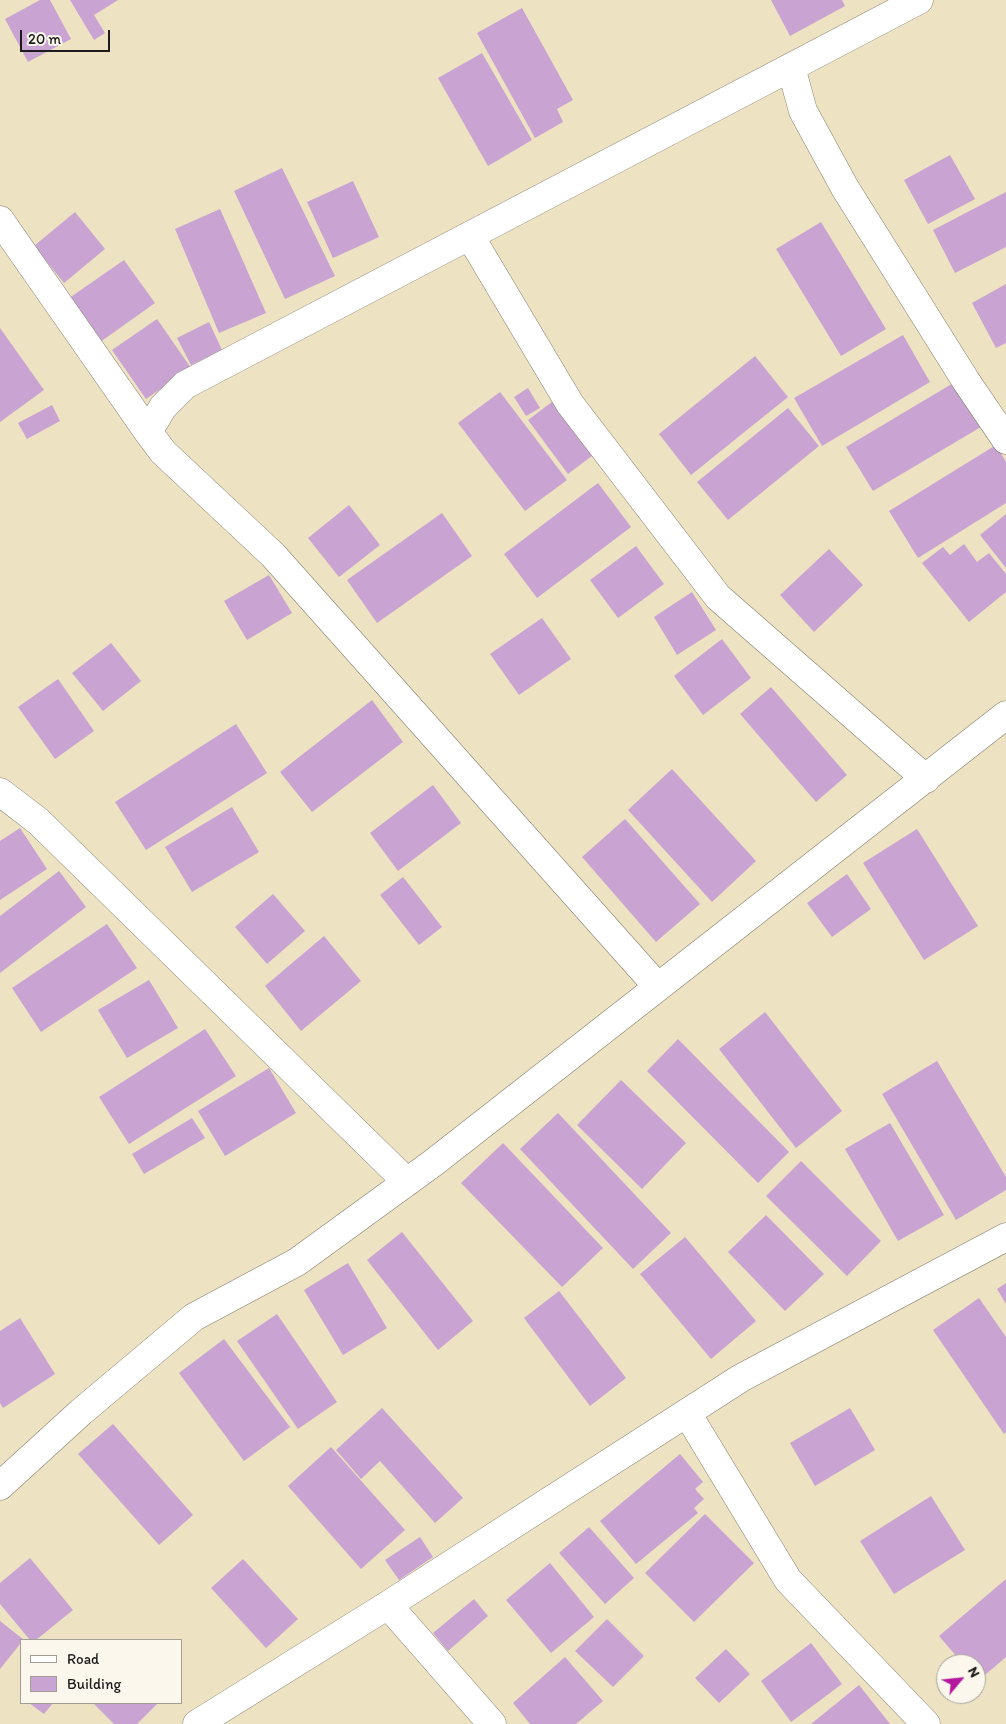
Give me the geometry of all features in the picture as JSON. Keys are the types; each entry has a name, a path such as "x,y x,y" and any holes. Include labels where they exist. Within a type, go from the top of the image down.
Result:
{"street":[{"path":"148,432 163,407 185,385 791,67 879,9 919,0"},
{"path":"791,67 803,111 846,188 966,381 1006,440"},
{"path":"0,220 163,452 273,555 658,988"},
{"path":"470,236 570,404 718,597 926,779"},
{"path":"0,1486 82,1412 194,1317 297,1262 407,1182 1006,715"},
{"path":"0,792 38,822 407,1182"},
{"path":"197,1724 388,1605 741,1378 1006,1237"},
{"path":"687,1413 788,1580 926,1724"},
{"path":"388,1605 492,1724"}],"building":[{"path":"40,0 50,0 71,39 28,62 5,19"},
{"path":"70,0 118,0 94,15 105,33 94,40"},
{"path":"771,0 842,0 845,6 790,36"},
{"path":"522,8 573,100 557,109 563,122 535,138 477,33"},
{"path":"482,53 532,140 488,166 438,78"},
{"path":"950,155 975,199 928,224 904,180"},
{"path":"282,168 335,276 285,299 234,191"},
{"path":"353,181 379,237 333,258 307,202"},
{"path":"1006,192 1006,247 955,273 933,230"},
{"path":"220,209 266,313 219,333 175,229"},
{"path":"75,212 105,249 64,283 34,246"},
{"path":"821,222 886,329 841,356 776,249"},
{"path":"124,260 155,303 96,345 65,301"},
{"path":"1006,284 1006,343 996,348 972,303"},
{"path":"157,319 191,368 146,399 112,350"},
{"path":"209,322 222,350 191,365 177,338"},
{"path":"0,328 44,390 0,422"},
{"path":"903,335 930,382 822,446 794,398"},
{"path":"755,356 788,397 691,475 659,434"},
{"path":"955,382 986,424 873,491 846,447"},
{"path":"528,388 540,408 526,416 514,397"},
{"path":"500,392 567,480 525,511 458,423"},
{"path":"561,395 601,449 568,474 528,420"},
{"path":"52,405 60,421 27,439 18,423"},
{"path":"788,408 819,446 728,520 697,482"},
{"path":"996,445 1006,462 1006,503 918,558 889,511"},
{"path":"598,483 631,527 537,598 504,554"},
{"path":"349,505 380,545 339,577 308,538"},
{"path":"442,513 472,556 377,623 347,580"},
{"path":"1006,514 1006,568 980,535"},
{"path":"964,544 977,562 989,553 1006,574 1006,592 969,622 922,563 943,547 950,555"},
{"path":"636,546 664,584 618,618 590,580"},
{"path":"829,549 863,585 814,632 780,595"},
{"path":"269,575 292,613 247,640 224,601"},
{"path":"692,592 716,630 677,655 654,617"},
{"path":"542,618 571,659 519,695 490,654"},
{"path":"722,639 751,678 703,715 674,676"},
{"path":"111,643 141,681 103,711 72,673"},
{"path":"58,679 94,731 55,759 18,707"},
{"path":"771,687 847,775 816,802 740,714"},
{"path":"372,700 403,742 312,812 280,772"},
{"path":"236,724 267,773 146,850 115,802"},
{"path":"672,769 756,861 712,902 628,810"},
{"path":"433,785 461,823 398,871 370,833"},
{"path":"232,807 259,852 192,892 165,847"},
{"path":"625,819 700,904 656,942 582,857"},
{"path":"20,828 47,869 0,900 0,841"},
{"path":"917,829 978,926 924,960 863,863"},
{"path":"59,871 86,907 0,973 0,916"},
{"path":"847,874 871,909 832,937 807,903"},
{"path":"403,877 442,927 419,945 380,895"},
{"path":"273,894 305,931 267,964 235,927"},
{"path":"107,924 137,968 41,1032 12,988"},
{"path":"324,936 361,981 301,1031 265,986"},
{"path":"149,980 178,1028 127,1058 98,1010"},
{"path":"765,1012 842,1111 796,1148 719,1049"},
{"path":"205,1029 236,1076 129,1144 99,1097"},
{"path":"678,1039 789,1152 758,1183 647,1071"},
{"path":"937,1061 1006,1177 1006,1190 956,1220 882,1094"},
{"path":"269,1068 296,1113 225,1156 198,1111"},
{"path":"621,1080 686,1143 642,1189 577,1125"},
{"path":"558,1113 671,1233 633,1269 520,1149"},
{"path":"192,1118 205,1138 144,1174 132,1154"},
{"path":"890,1123 944,1215 898,1241 845,1149"},
{"path":"503,1143 603,1248 562,1287 461,1183"},
{"path":"801,1161 881,1241 847,1276 766,1196"},
{"path":"766,1215 824,1274 785,1311 728,1252"},
{"path":"402,1232 473,1321 438,1350 367,1260"},
{"path":"685,1237 756,1321 711,1359 640,1274"},
{"path":"348,1263 387,1328 343,1355 304,1290"},
{"path":"1006,1283 1006,1304 997,1289"},
{"path":"559,1291 626,1378 590,1406 524,1318"},
{"path":"979,1298 1006,1337 1006,1432 1004,1434 933,1330"},
{"path":"277,1314 337,1402 298,1429 237,1341"},
{"path":"20,1318 55,1374 3,1408 0,1403 0,1331"},
{"path":"224,1339 290,1427 244,1461 179,1373"},
{"path":"382,1408 463,1498 435,1523 380,1461 361,1479 336,1450"},
{"path":"850,1408 875,1450 815,1486 790,1443"},
{"path":"113,1424 193,1515 159,1545 78,1454"},
{"path":"331,1447 405,1530 361,1569 288,1486"},
{"path":"680,1454 703,1482 695,1489 704,1499 694,1508 698,1513 636,1564 600,1521"},
{"path":"931,1496 965,1550 894,1594 860,1541"},
{"path":"705,1514 754,1563 694,1622 645,1573"},
{"path":"589,1527 634,1578 605,1604 559,1553"},
{"path":"420,1537 433,1557 399,1580 385,1560"},
{"path":"30,1558 73,1610 37,1639 29,1639 0,1604 0,1583"},
{"path":"243,1559 298,1619 266,1648 211,1588"},
{"path":"550,1563 594,1617 551,1653 506,1600"},
{"path":"1006,1579 1006,1657 986,1674 986,1654 954,1654 939,1636"},
{"path":"474,1599 488,1616 448,1651 433,1633"},
{"path":"607,1619 644,1656 613,1687 575,1651"},
{"path":"0,1621 23,1639 20,1639 20,1644 0,1669"},
{"path":"811,1643 842,1684 791,1722 761,1681"},
{"path":"726,1649 750,1674 719,1703 695,1678"},
{"path":"565,1657 603,1701 576,1724 530,1724 513,1703"},
{"path":"859,1685 890,1724 811,1724"},
{"path":"30,1704 52,1704 44,1714"},
{"path":"94,1704 157,1704 137,1724 114,1724"}]}
